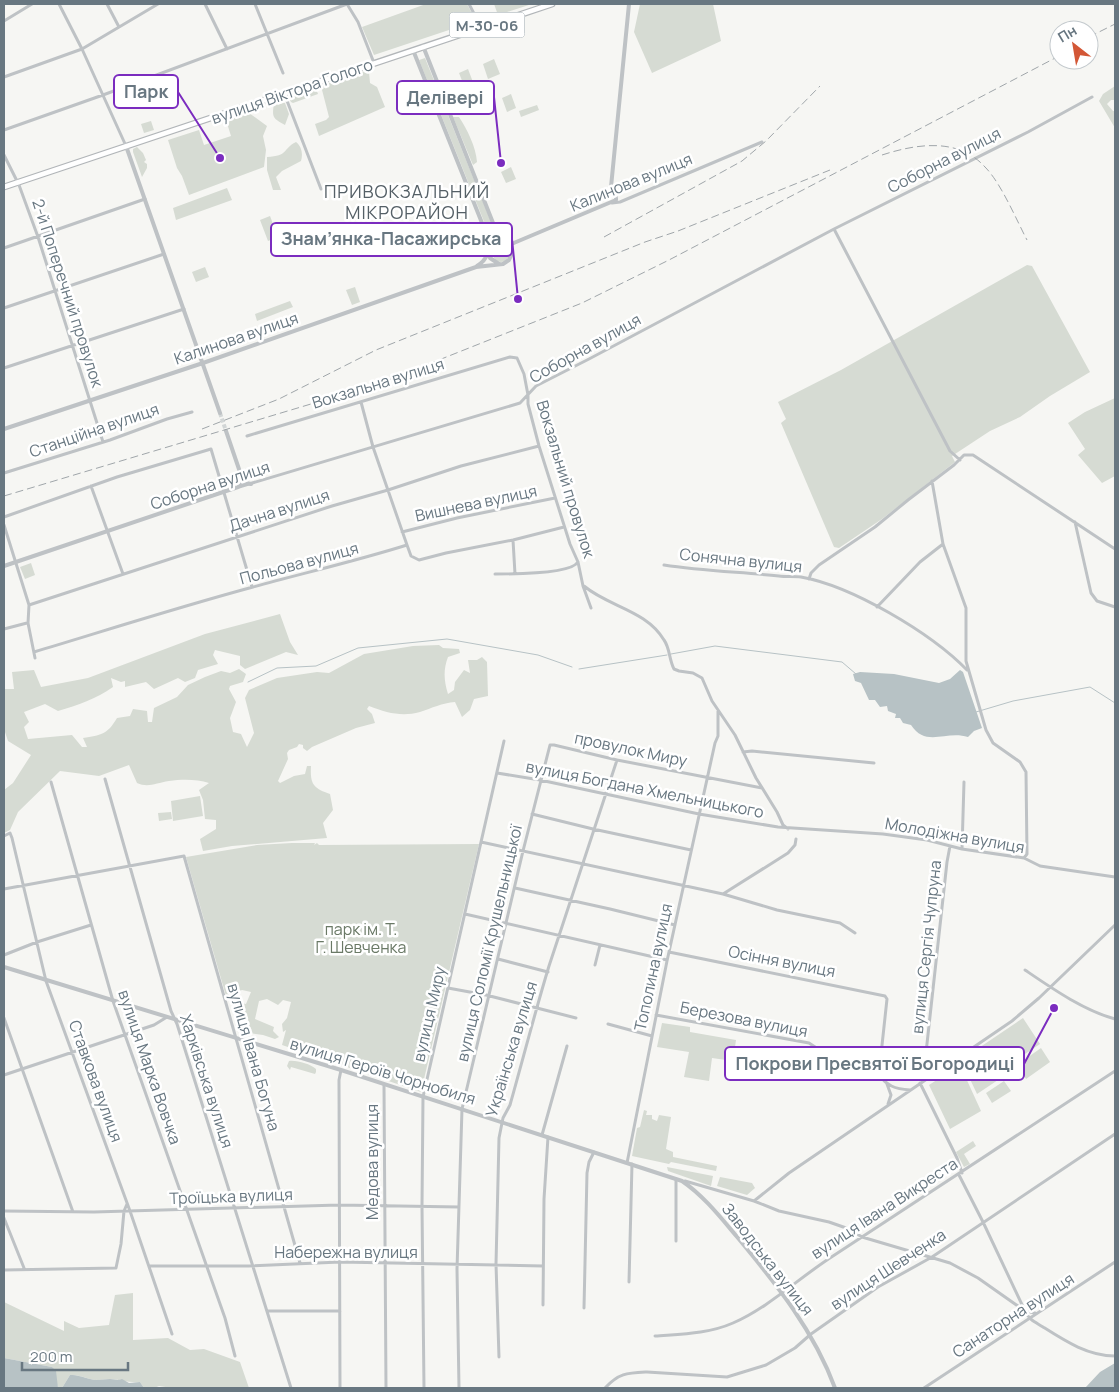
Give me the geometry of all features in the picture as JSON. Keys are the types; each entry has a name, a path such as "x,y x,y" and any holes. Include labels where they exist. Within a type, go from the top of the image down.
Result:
{"main road":[{"name":"вулиця Віктора Голого","path":"4,187 552,4"}],"street":[{"path":"4,21 26,5 32,4"},
{"path":"59,4 82,49 126,146 220,413"},
{"path":"108,4 119,27"},
{"path":"4,77 82,49 157,4"},
{"path":"205,4 227,49"},
{"path":"255,4 283,74"},
{"path":"4,130 347,4 358,22 374,63"},
{"path":"470,4 481,27"},
{"path":"612,203 616,198 611,187 629,4"},
{"path":"413,50 484,226 490,258 499,264 506,263 511,256 511,249 497,233 422,46"},
{"path":"284,93 321,189"},
{"name":"Соборна вулиця","path":"4,566 238,487 520,403 536,386 834,229 1028,132 1092,97"},
{"name":"Калинова вулиця","path":"509,245 612,203 620,202 762,142"},
{"name":"2-й Поперечний провулок","path":"4,155 18,182 38,237 74,345 103,442"},
{"path":"4,248 145,199"},
{"path":"834,229 950,451 960,460"},
{"path":"476,267 484,260 493,244 503,242"},
{"path":"4,308 164,254"},
{"name":"Калинова вулиця","path":"4,429 203,363 476,267 499,264"},
{"path":"4,368 184,309"},
{"name":"Вокзальна вулиця","path":"247,436 510,357 517,358"},
{"name":"Вокзальний провулок","path":"517,358 524,374 528,404 539,446 564,527 578,562 590,608"},
{"path":"361,402 373,447 402,532 411,556 416,560 513,540 564,527"},
{"name":"Станційна вулиця","path":"4,474 192,412"},
{"path":"226,431 242,478 242,484 238,487"},
{"name":"Дачна вулиця","path":"29,605 332,506 461,466 539,446"},
{"path":"4,517 91,486 211,449 252,587"},
{"path":"809,579 811,573 819,565 875,527 964,455 973,456 1115,549"},
{"path":"242,478 246,483 251,484"},
{"path":"932,482 943,544 966,608 966,661 986,730 990,739 997,746 1020,762 1025,768 1027,776 1027,854 1024,858"},
{"path":"91,486 123,574"},
{"name":"Вишнева вулиця","path":"402,532 457,518 555,498"},
{"path":"1075,522 1091,593 1097,601 1115,607"},
{"path":"4,525 29,605 30,616 28,623 35,658"},
{"path":"513,540 515,574"},
{"path":"877,607 920,562 943,544"},
{"name":"Польова вулиця","path":"34,652 129,622 252,587 331,568 407,545"},
{"path":"495,574 541,573 570,568 576,566 578,562"},
{"name":"Сонячна вулиця","path":"664,565 809,579 850,593 924,636 955,658 968,671"},
{"path":"583,586 632,611 655,628 665,641 674,669 698,674 702,678 712,702 735,735 783,825 789,829"},
{"path":"4,629 28,623"},
{"name":"провулок Миру","path":"707,778 718,736 718,711"},
{"name":"вулиця Миру","path":"424,1388 423,1097 504,741"},
{"name":"провулок Миру","path":"550,745 554,744 617,760 762,788"},
{"name":"вулиця Соломії Крушельницької","path":"459,1388 457,1264 462,1110 540,780 550,745"},
{"path":"744,752 752,751 874,763"},
{"name":"Українська вулиця","path":"499,1357 496,1264 499,1138 502,1122 510,1105 548,972 617,760"},
{"name":"вулиця Богдана Хмельницького","path":"497,773 540,780 699,814 789,829"},
{"name":"Тополина вулиця","path":"627,1163 667,960 707,778"},
{"name":"Харківська вулиця","path":"105,779 160,976 291,1388"},
{"name":"вулиця Марка Вовчка","path":"52,782 113,1001 225,1318 235,1356"},
{"name":"вулиця Сергія Чупруна","path":"962,849 964,782"},
{"path":"532,814 593,830 691,850"},
{"name":"Молодіжна вулиця","path":"789,829 801,828 883,834 927,840 962,849 1024,858 1040,866 1115,877"},
{"name":"Ставкова вулиця","path":"4,836 10,833 46,981 130,1211 172,1334"},
{"path":"722,894 730,891 788,852 795,845 796,839"},
{"path":"480,842 722,894 777,910 840,923 855,933"},
{"name":"вулиця Сергія Чупруна","path":"922,1082 950,846"},
{"name":"вулиця Івана Богуна","path":"130,867 184,856 300,1263"},
{"path":"4,889 130,867"},
{"path":"514,888 675,925"},
{"path":"465,914 667,960"},
{"path":"4,955 37,942 92,925"},
{"path":"754,1202 768,1188 789,1173 1012,1021 1051,987 1115,925"},
{"path":"595,965 600,945"},
{"name":"Осіння вулиця","path":"669,952 881,994 887,999 880,1074"},
{"path":"498,959 548,972"},
{"name":"вулиця Героїв Чорнобиля","path":"4,967 341,1070 779,1211 842,1226 862,1237 932,1257 966,1271 1025,1312"},
{"path":"1025,970 1098,1014 1115,1019"},
{"path":"448,988 490,996 576,1018"},
{"name":"Березова вулиця","path":"656,1014 809,1043 835,1060 869,1067 880,1074"},
{"path":"4,1075 154,1025 167,1017"},
{"path":"4,1018 73,1212"},
{"path":"608,1024 652,1036"},
{"path":"542,1135 567,1046"},
{"path":"340,1388 339,1080 341,1070"},
{"name":"вулиця Івана Викреста","path":"654,1336 705,1332 745,1318 817,1266 1115,1071"},
{"path":"880,1074 887,1084 891,1095 888,1105"},
{"path":"922,1082 957,1158 960,1174 1029,1318 1072,1346 1115,1356"},
{"path":"887,1084 910,1090"},
{"name":"Медова вулиця","path":"384,1085 386,1388"},
{"name":"вулиця Шевченка","path":"605,1388 617,1377 647,1372 718,1377 734,1375 766,1365 795,1348 811,1334 878,1287 932,1257 1115,1134"},
{"path":"543,1305 544,1198 548,1137"},
{"path":"584,1308 587,1173 589,1162 594,1152"},
{"path":"629,1282 632,1164"},
{"path":"676,1179 676,1241"},
{"name":"Заводська вулиця","path":"682,1181 701,1196 782,1292 811,1334 835,1388"},
{"path":"4,1270 24,1268 116,1268 121,1244 124,1211 127,1204"},
{"name":"Троїцька вулиця","path":"4,1211 73,1212 339,1206 459,1207"},
{"path":"4,1218 24,1268"},
{"name":"Набережна вулиця","path":"149,1266 340,1262 543,1266"},
{"name":"Санаторна вулиця","path":"924,1388 1115,1262"},
{"path":"268,1311 340,1311"},
{"path":"1025,1312 1037,1313"}],"green space":[{"path":"426,4 467,4 476,21 374,55 362,27"},
{"path":"494,4 532,4 498,15"},
{"path":"640,4 713,4 721,41 652,73 634,32"},
{"path":"425,58 491,222 485,224 419,60"},
{"path":"494,59 500,74 488,79 483,64"},
{"path":"468,69 479,98 470,101 459,73"},
{"path":"364,71 369,72 370,83 377,87 385,107 319,136 315,124 329,117 321,86"},
{"path":"315,86 318,94 293,103 291,102 289,98 293,94"},
{"path":"1115,86 1115,100 1111,100 1107,104 1115,111 1115,128 1099,101 1103,94"},
{"path":"511,94 516,108 507,112 502,98"},
{"path":"279,100 285,103 289,114 285,125 275,119 273,114 274,103"},
{"path":"537,105 539,110 521,117 519,111"},
{"path":"249,113 267,126 263,136 266,150 264,167 189,195 177,168 168,140 199,130 204,145 231,136 226,120"},
{"path":"453,117 459,117 471,138 477,162 473,165"},
{"path":"151,121 154,130 144,133 141,124"},
{"path":"296,142 302,151 301,161 282,171 276,177 281,190 273,190 267,170 267,157 282,154"},
{"path":"137,147 143,153 146,160 144,162 147,164 142,177 133,152 133,149"},
{"path":"511,167 516,179 506,183 501,172"},
{"path":"227,188 232,200 176,220 173,208"},
{"path":"270,216 278,237 268,241 260,220"},
{"path":"501,246 509,254 501,262 493,254"},
{"path":"1027,265 1032,266 1090,372 1020,417 990,431 952,456 955,462 882,519 839,548 834,547 781,423 786,419 778,402 841,370"},
{"path":"205,267 209,277 196,282 192,272"},
{"path":"355,287 360,302 352,305 346,290"},
{"path":"290,301 293,307 257,321 255,314"},
{"path":"1115,398 1115,476 1102,483 1078,455 1085,449 1068,423 1085,412"},
{"path":"31,563 35,575 25,579 20,567"},
{"path":"280,614 290,642 298,655 286,652 245,669 240,665 240,656 215,650 213,655 218,664 198,670 195,678 185,682 178,678 154,689 146,682 125,687 125,681 121,682 111,678 113,687 87,701 58,711 45,704 24,712 29,722 24,727 28,739 72,735 82,747 87,747 83,738 107,731 117,718 130,716 133,709 147,711 148,722 152,722 154,708 177,697 188,685 221,671 230,673 239,669 246,674 243,682 230,686 229,689 236,702 230,718 233,732 241,734 247,747 254,733 245,698 249,690 277,678 317,672 329,673 364,654 413,646 439,645 443,648 459,649 460,653 448,657 445,666 448,694 454,690 455,682 464,670 470,673 468,660 477,660 482,657 487,662 488,696 474,699 470,710 462,717 455,702 407,714 388,712 369,706 367,709 372,714 375,723 356,728 307,751 303,748 303,745 299,744 297,747 289,750 287,753 288,759 278,781 280,783 294,776 305,774 307,766 311,766 311,777 316,787 330,794 333,810 323,823 327,838 232,846 203,851 200,839 216,829 216,820 205,819 203,800 199,790 209,783 184,780 149,785 141,784 137,783 129,765 99,776 60,771 18,812 10,830 4,833 4,790 13,783 31,755 8,741 4,729 4,689 14,689 12,672 34,670 41,687 88,678 205,634"},
{"path":"200,796 203,816 173,821 171,801"},
{"path":"171,812 172,819 159,821 158,813"},
{"name":"парк ім. Т. Г. Шевченка","path":"315,843 314,845 317,843 319,845 479,844 421,1092 282,1045 286,1030 283,1032 282,1024 287,1018 291,1002 283,1000 278,1005 267,999 259,1001 255,1019 274,1027 273,1031 279,1037 275,1039 249,1033 247,1029 237,1028 239,1020 234,1002 246,1004 251,992 242,990 226,996 186,857 257,845"},
{"path":"1023,1018 1040,1044 1013,1062 1016,1068 977,1094 961,1060"},
{"path":"662,1023 690,1027 690,1032 736,1040 733,1061 712,1058 709,1081 684,1077 689,1052 657,1047"},
{"path":"1041,1048 1050,1062 1026,1079 1017,1065"},
{"path":"289,1061 307,1064 316,1069 316,1072 315,1074 291,1067 290,1070 287,1066"},
{"path":"960,1065 981,1111 950,1129 929,1085"},
{"path":"1004,1081 1011,1091 992,1103 986,1093"},
{"path":"644,1110 647,1111 646,1115 652,1115 652,1119 657,1121 659,1115 671,1117 666,1149 673,1152 673,1157 717,1166 716,1171 632,1156 637,1128 640,1127"},
{"path":"973,1141 976,1146 964,1154 970,1164 964,1167 956,1152"},
{"path":"667,1167 713,1176 711,1186 668,1171"},
{"path":"720,1177 752,1183 755,1188 747,1195 717,1186"},
{"path":"133,1293 133,1340 168,1338 190,1350 204,1349 240,1362 249,1388 172,1388 159,1386 144,1388 140,1382 111,1379 95,1380 70,1375 62,1388 58,1388 52,1367 4,1358 4,1302 64,1331 64,1321 79,1328 109,1325 115,1295"}],"shaded area":[{"path":"960,670 963,672 982,728 974,731 968,737 960,735 923,736 911,725 903,723 900,718 895,718 896,714 888,711 887,706 880,707 875,700 869,700 861,683 855,681 853,674 860,672 894,674 939,683 950,679"},
{"path":"4,1358 52,1367 56,1371 58,1388 4,1388"},
{"path":"1115,1363 1115,1388 1085,1388 1100,1372"},
{"path":"70,1375 95,1380 122,1379 129,1383 140,1382 144,1388 62,1388"}],"waterway":[{"path":"248,682 277,668 316,666 358,648 447,639 538,655 572,667"},
{"path":"671,654 715,646 842,662 856,674"},
{"path":"579,669 667,655"},
{"path":"976,712 1013,701 1090,687 1115,703"}],"tunnel":[{"path":"220,413 226,431"}],"railway":[{"path":"1099,32 1115,24"},
{"path":"4,496 381,383 582,303 669,260 1049,61"},
{"path":"604,237 742,161 766,141 820,86"},
{"path":"882,155 909,148 936,146 950,147 974,157 997,182 1027,240"},
{"path":"202,429 279,399 376,350 830,170"}],"place":[{"name":"Парк","path":"220,158"},
{"name":"Делівері","path":"501,163"},
{"name":"Знам’янка-Пасажирська","path":"518,299"},
{"name":"Покрови Пресвятої Богородиці","path":"1054,1008"}],"district":[{"name":"ПРИВОКЗАЛЬНИЙ МІКРОРАЙОН","path":"407,201"}]}
